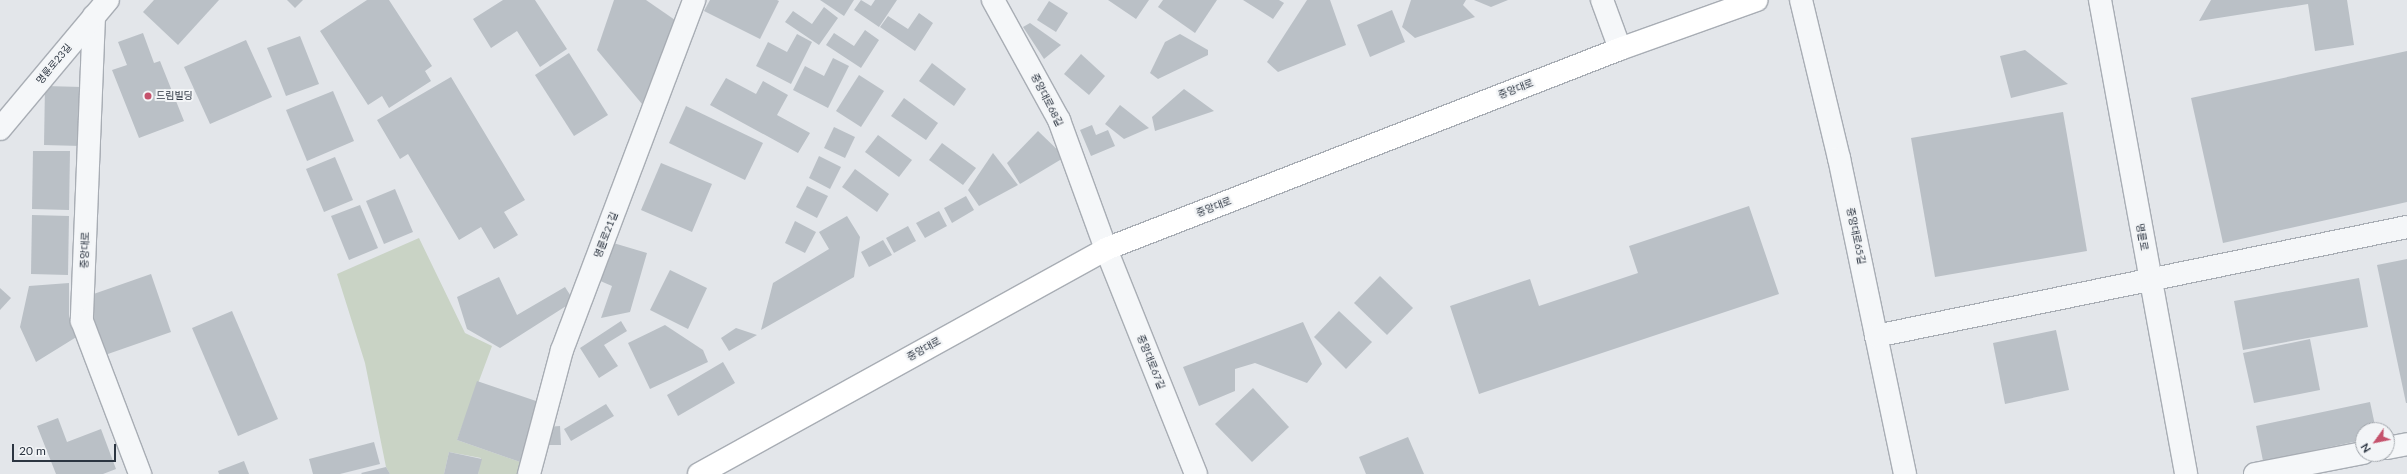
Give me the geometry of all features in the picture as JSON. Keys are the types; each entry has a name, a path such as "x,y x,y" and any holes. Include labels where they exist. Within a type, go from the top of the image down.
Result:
{"main road":[{"name":"중앙대로","path":"709,471 1106,249 1620,49 1757,0"}],"street":[{"name":"명륜로21길","path":"529,474 562,350 694,0"},
{"path":"1602,0 1620,49"},
{"name":"중앙대로65길","path":"1801,0 1840,158 1905,474"},
{"name":"명륜로","path":"2100,0 2186,474"},
{"name":"중앙대로68길","path":"998,1 1059,120 1106,249"},
{"name":"명륜로23길","path":"0,129 101,8"},
{"name":"중앙대로","path":"101,8 82,321 140,474"},
{"path":"1876,336 2407,227"},
{"name":"중앙대로67길","path":"1106,249 1196,474"},
{"path":"2395,446 2407,444"},
{"path":"2255,474 2355,455"}],"green space":[{"path":"419,238 465,333 492,346 457,440 523,463 520,474 478,474 481,458 449,452 444,474 390,474 386,467 365,363 337,274"}],"building":[{"path":"154,0 219,0 178,45 143,12"},
{"path":"287,0 303,0 295,8"},
{"path":"367,0 389,0 432,66 425,71 431,81 389,108 382,96 368,105 320,31"},
{"path":"503,0 535,0 567,49 540,67 517,31 491,48 473,19"},
{"path":"614,0 646,0 675,20 642,104 597,50"},
{"path":"710,0 779,1 760,39 704,11"},
{"path":"820,0 854,0 844,16"},
{"path":"861,0 871,6 875,0 897,0 879,27 854,10"},
{"path":"1108,0 1149,0 1136,19"},
{"path":"1163,0 1217,0 1195,33 1158,7"},
{"path":"1243,0 1279,0 1284,3 1273,19"},
{"path":"1307,0 1330,0 1346,45 1278,72 1267,62"},
{"path":"1411,0 1466,0 1463,5 1475,17 1415,38 1402,27"},
{"path":"1474,0 1508,0 1491,7"},
{"path":"2211,0 2347,0 2354,45 2315,51 2308,4 2199,21"},
{"path":"1049,1 1068,13 1056,32 1037,20"},
{"path":"824,7 838,18 819,45 785,22 793,11 812,24"},
{"path":"1392,10 1405,42 1370,57 1357,25"},
{"path":"919,13 933,23 915,51 880,27 888,16 908,29"},
{"path":"1030,23 1061,45 1044,59 1023,27"},
{"path":"865,30 879,40 861,68 826,45 834,33 854,46"},
{"name":"드림빌딩","path":"143,33 154,63 160,61 184,121 139,138 112,70 127,65 118,42"},
{"path":"797,34 812,42 791,84 756,66 768,42 787,52"},
{"path":"1180,34 1208,50 1208,55 1158,79 1150,73 1165,42"},
{"path":"300,36 319,84 286,96 267,48"},
{"path":"246,40 272,97 210,124 184,67"},
{"path":"2025,50 2068,84 2011,98 2000,56"},
{"path":"2407,51 2407,202 2223,243 2191,98"},
{"path":"569,53 608,115 574,136 535,75"},
{"path":"1081,54 1105,76 1089,95 1064,74"},
{"path":"833,58 849,66 828,108 793,90 805,66 824,76"},
{"path":"932,63 966,89 954,106 919,81"},
{"path":"859,75 884,91 861,127 836,111"},
{"path":"451,77 525,200 504,212 518,235 494,249 481,227 459,240 408,154 400,159 377,120"},
{"path":"726,78 756,94 763,81 788,95 777,115 810,133 798,153 710,105"},
{"path":"45,86 82,87 81,146 44,145"},
{"path":"1184,89 1214,111 1155,131 1152,117"},
{"path":"333,91 354,141 307,161 286,110"},
{"path":"904,98 938,123 926,140 891,116"},
{"path":"1120,105 1149,128 1124,139 1105,124"},
{"path":"686,106 763,143 745,180 669,143"},
{"path":"2063,112 2087,251 1935,277 1911,138"},
{"path":"1092,125 1096,135 1108,130 1115,146 1091,156 1080,130"},
{"path":"834,127 855,137 845,158 824,148"},
{"path":"1038,131 1065,157 1020,184 1007,163"},
{"path":"878,135 912,160 899,177 865,152"},
{"path":"942,143 976,168 963,185 929,160"},
{"path":"33,151 70,151 69,210 32,209"},
{"path":"993,153 1018,185 979,206 968,190"},
{"path":"819,156 841,167 830,189 809,178"},
{"path":"335,157 353,200 324,212 306,169"},
{"path":"661,163 712,184 692,232 641,210"},
{"path":"855,169 889,194 877,212 842,187"},
{"path":"807,186 828,196 817,218 796,207"},
{"path":"395,189 413,232 384,244 366,201"},
{"path":"966,196 974,210 952,223 944,208"},
{"path":"360,205 378,248 349,260 331,216"},
{"path":"1749,206 1779,294 1479,394 1450,306 1530,279 1539,306 1638,273 1629,246"},
{"path":"939,211 947,226 925,238 916,223"},
{"path":"32,215 69,216 68,275 31,274"},
{"path":"847,216 860,237 854,277 761,330 773,283 829,249 819,232"},
{"path":"795,221 816,232 805,253 785,243"},
{"path":"908,226 916,241 894,253 886,238"},
{"path":"883,240 892,255 869,267 861,252"},
{"path":"610,242 647,253 630,312 601,318 612,286 598,280"},
{"path":"2407,259 2407,403 2406,403 2377,265"},
{"path":"670,270 707,288 688,329 650,310"},
{"path":"151,274 171,332 105,355 85,297"},
{"path":"1380,276 1413,308 1387,335 1354,303"},
{"path":"499,277 517,315 565,287 574,301 500,348 467,329 457,297"},
{"path":"2359,278 2368,327 2243,350 2234,301"},
{"path":"69,283 69,317 78,336 36,362 20,327 29,286"},
{"path":"0,288 11,298 0,310"},
{"path":"232,311 278,419 238,436 192,328"},
{"path":"1339,311 1372,342 1346,369 1314,337"},
{"path":"621,321 627,331 604,345 618,366 599,378 580,348"},
{"path":"1303,322 1322,364 1307,383 1255,363 1235,369 1235,391 1199,406 1183,367"},
{"path":"665,325 703,350 708,362 650,389 628,343"},
{"path":"736,328 757,335 729,351 721,338"},
{"path":"2056,330 2069,390 2005,404 1993,343"},
{"path":"2310,339 2320,390 2254,403 2243,353"},
{"path":"723,362 735,383 678,416 667,395"},
{"path":"477,381 542,403 523,463 457,440"},
{"path":"1253,388 1289,427 1252,462 1215,424"},
{"path":"2370,402 2374,422 2355,422 2355,442 2263,461 2256,426"},
{"path":"606,404 614,416 571,441 564,429"},
{"path":"58,418 67,442 101,429 116,469 103,474 56,474 37,426"},
{"path":"560,426 561,445 546,445 546,427"},
{"path":"1408,437 1424,474 1366,474 1359,457"},
{"path":"374,442 380,464 340,474 313,474 309,459"},
{"path":"449,452 482,459 478,474 444,474"},
{"path":"244,461 249,474 219,474 218,471"},
{"path":"386,467 390,474 361,473"}],"place":[{"name":"드림빌딩","path":"148,96"}]}
